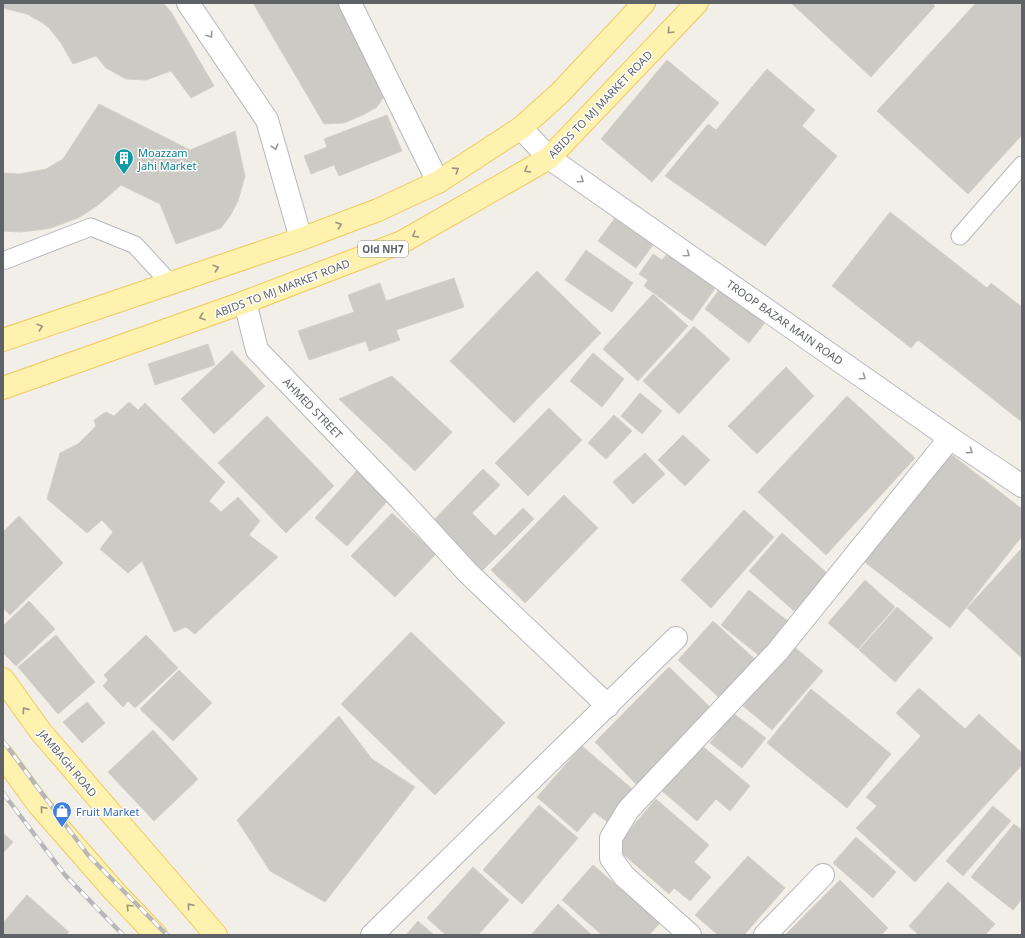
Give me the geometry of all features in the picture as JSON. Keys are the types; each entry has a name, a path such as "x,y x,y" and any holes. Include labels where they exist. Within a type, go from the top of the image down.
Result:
{"main road":[{"path":"3,340 301,239 378,210 438,182 521,128 560,93 644,3"},
{"name":"ABIDS TO MJ MARKET ROAD","path":"3,388 245,302 402,242 548,158 697,3"},
{"name":"JAMBAGH ROAD","path":"3,679 40,732 216,935"},
{"path":"3,756 38,804 156,935"}],"street":[{"path":"188,3 267,120 301,239"},
{"path":"350,3 438,182"},
{"name":"TROOP BAZAR MAIN ROAD","path":"521,128 548,158 950,438 1022,486"},
{"name":"AHMED STREET","path":"245,302 257,350 403,502 468,573 608,706"},
{"path":"690,935 624,876 611,858 611,838 628,810 777,652 950,438"},
{"path":"372,935 676,638"},
{"path":"765,935 823,875"}],"lane":[{"path":"960,236 1022,165"},
{"path":"3,261 91,227 135,245 170,283"}],"building":[{"path":"3,3 163,3 171,12 214,86 191,98 171,71 146,80 126,79 106,68 96,56 73,64 61,43 49,28 27,14 3,8"},
{"path":"253,3 339,3 384,96 377,107 344,123 324,124"},
{"path":"791,3 932,3 935,6 871,77"},
{"path":"976,3 1022,3 1022,135 968,194 877,111"},
{"path":"667,60 719,103 652,182 601,139"},
{"path":"767,69 815,110 802,126 837,156 765,246 665,176 708,124 716,130"},
{"name":"Moazzam Jahi Market","path":"99,104 190,150 235,131 245,176 238,201 230,216 221,228 176,244 160,204 121,185 98,205 80,217 51,228 20,232 3,231 3,173 19,174 46,169 63,159"},
{"path":"387,115 402,151 339,176 334,165 311,174 304,156 327,147 324,139"},
{"path":"890,212 987,288 991,283 1022,307 1022,422 918,340 911,348 832,286"},
{"path":"615,218 653,245 636,268 598,241"},
{"path":"586,250 633,283 612,312 565,280"},
{"path":"669,252 716,287 692,321 644,286 648,280 639,274 653,254 662,260"},
{"path":"537,271 601,333 514,423 450,361"},
{"path":"454,278 464,307 396,330 400,340 369,351 366,341 309,360 298,331 354,312 348,295 380,283 386,301"},
{"path":"722,286 767,320 749,343 705,309"},
{"path":"653,294 688,326 638,381 603,349"},
{"path":"694,326 730,359 679,414 643,381"},
{"path":"208,344 215,365 155,385 148,364"},
{"path":"232,351 265,386 214,434 181,399"},
{"path":"593,353 624,379 602,407 570,381"},
{"path":"786,367 814,396 757,454 728,426"},
{"path":"392,376 452,432 415,471 339,399"},
{"path":"640,393 662,411 642,434 621,416"},
{"path":"847,396 915,458 826,555 758,492"},
{"path":"129,402 138,410 145,403 225,482 209,501 221,512 238,497 260,521 249,535 278,557 195,634 186,627 174,632 142,561 128,573 100,549 113,532 102,520 87,533 47,499 60,453 78,444 96,426 94,420 106,412 114,416"},
{"path":"549,408 582,440 528,496 495,463"},
{"path":"614,415 632,431 606,459 588,443"},
{"path":"267,416 334,486 286,533 218,463"},
{"path":"683,435 710,460 685,486 658,460"},
{"path":"947,451 1022,509 1022,536 950,628 862,560"},
{"path":"645,453 665,474 633,504 613,482"},
{"path":"360,467 393,495 347,546 315,518"},
{"path":"483,469 500,485 472,513 495,536 523,508 534,519 479,574 429,525"},
{"path":"564,495 598,528 525,603 491,570"},
{"path":"744,510 774,537 711,608 681,580"},
{"path":"392,513 436,554 395,597 351,556"},
{"path":"19,516 63,563 10,615 3,608 3,532"},
{"path":"782,533 827,573 794,611 749,571"},
{"path":"1022,548 1022,658 967,608"},
{"path":"865,580 895,607 858,649 828,623"},
{"path":"749,590 789,622 761,657 721,625"},
{"path":"29,601 55,629 16,666 3,653 3,626"},
{"path":"897,607 933,638 895,682 859,650"},
{"path":"713,621 758,662 723,701 678,660"},
{"path":"411,632 505,723 435,795 341,704"},
{"path":"56,635 95,682 58,714 18,667"},
{"path":"146,635 178,668 135,708 128,701 123,707 103,686 108,680 104,675"},
{"path":"793,646 823,671 772,730 743,706"},
{"path":"669,667 712,709 637,785 595,742"},
{"path":"179,670 212,703 173,741 140,709"},
{"path":"919,688 965,729 979,714 1022,753 1022,765 915,882 856,828 877,806 866,797 921,736 896,713"},
{"path":"811,689 891,754 847,808 767,743"},
{"path":"87,702 105,723 82,743 63,722"},
{"path":"733,713 766,738 742,768 710,743"},
{"path":"339,716 372,759 415,787 325,902 270,871 237,820"},
{"path":"153,730 198,779 154,821 108,772"},
{"path":"700,744 750,786 730,811 716,799 697,821 661,790"},
{"path":"582,746 637,793 610,824 594,812 577,832 537,797"},
{"path":"656,799 709,845 694,862 711,877 690,901 674,888 669,894 615,847"},
{"path":"539,805 578,838 522,904 483,870"},
{"path":"993,806 1011,821 963,876 946,861"},
{"path":"1014,824 1022,830 1022,899 1013,910 971,877"},
{"path":"3,833 13,842 3,853"},
{"path":"856,837 896,872 873,898 833,863"},
{"path":"748,856 785,888 744,935 718,935 695,915"},
{"path":"593,865 660,923 649,935 602,935 562,900"},
{"path":"473,867 509,900 478,935 446,935 427,918"},
{"path":"840,880 888,928 881,935 785,935"},
{"path":"948,882 995,924 985,935 919,935 909,926"},
{"path":"27,895 69,932 66,935 3,935 3,923"},
{"path":"558,904 592,935 531,935"},
{"path":"418,921 434,935 406,935"}],"railway":[{"path":"3,741 88,855 167,935"},
{"path":"3,793 65,875 123,935"}],"place":[{"name":"Moazzam Jahi Market","path":"124,175"},
{"name":"Fruit Market","path":"62,828"}]}
